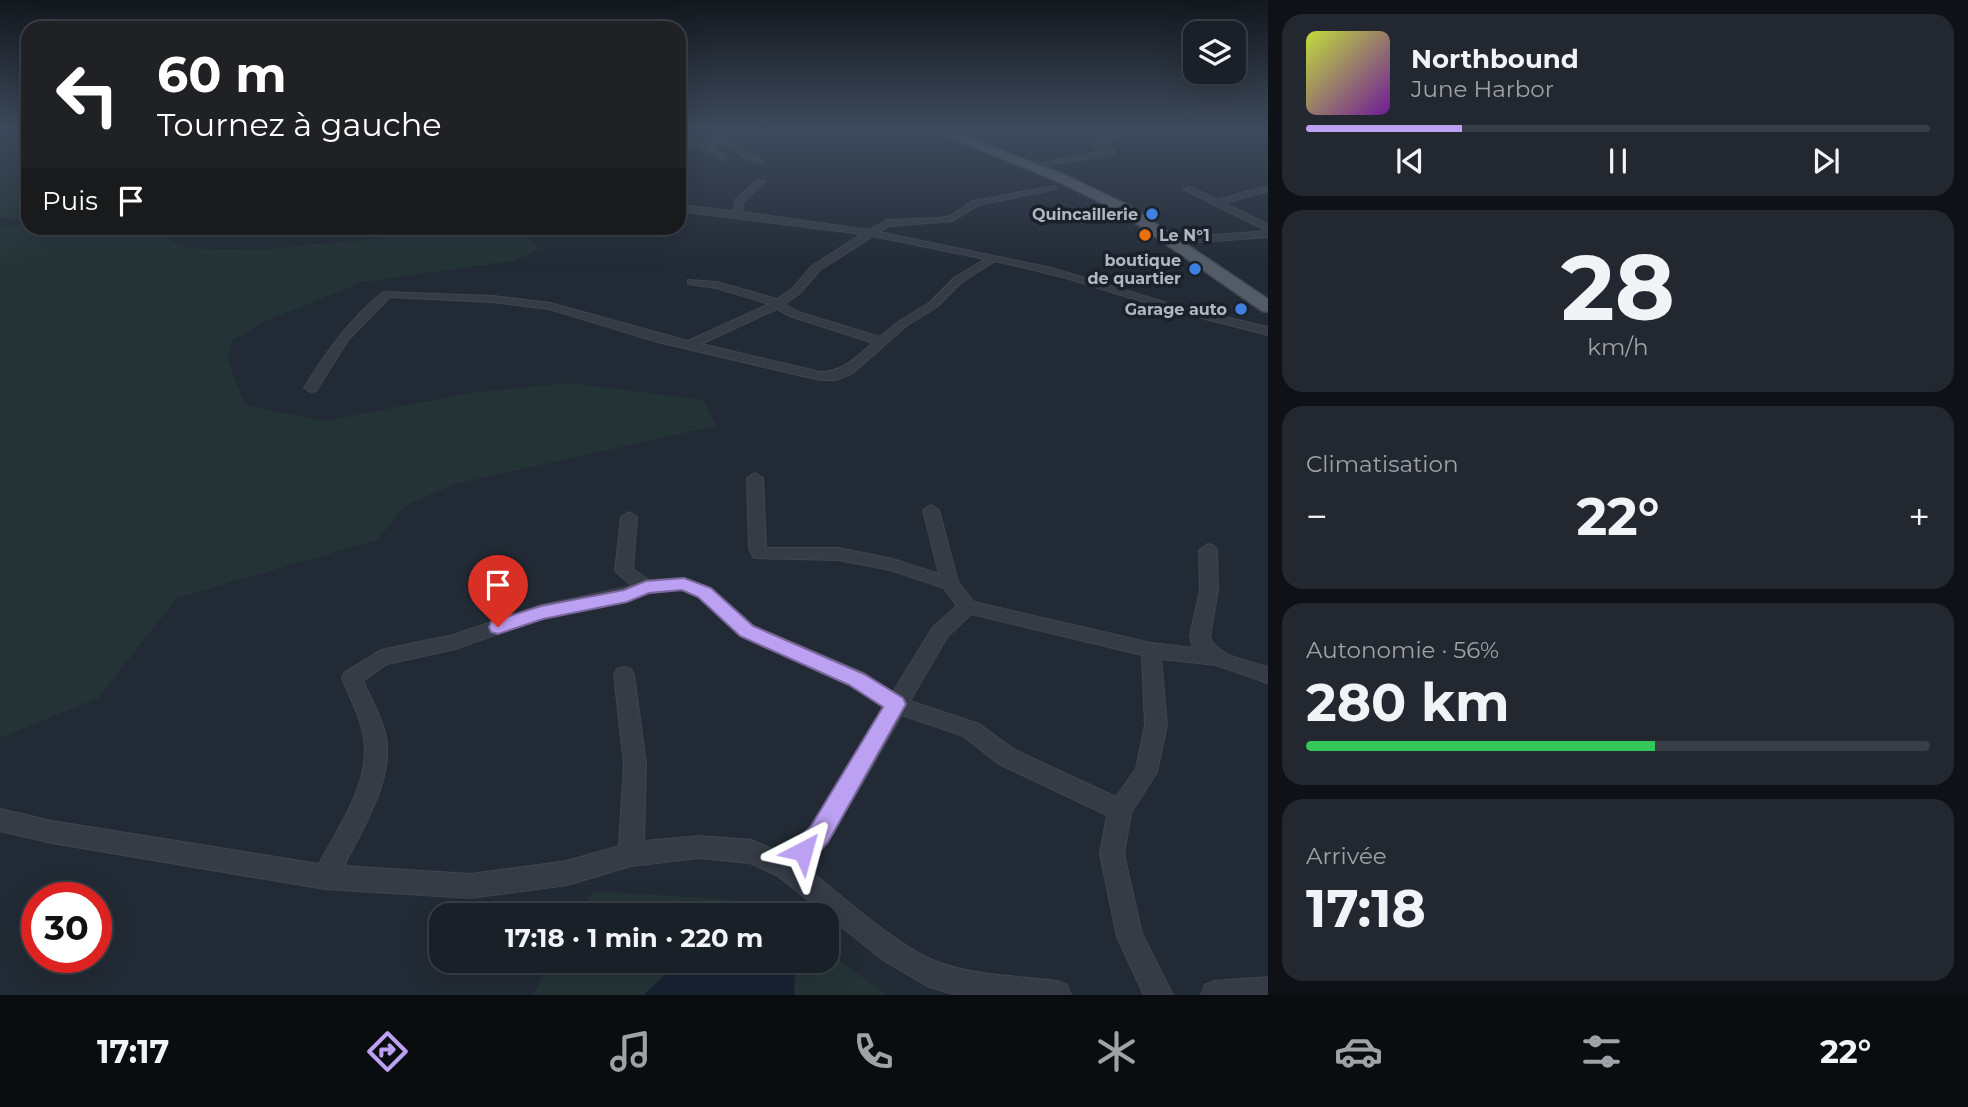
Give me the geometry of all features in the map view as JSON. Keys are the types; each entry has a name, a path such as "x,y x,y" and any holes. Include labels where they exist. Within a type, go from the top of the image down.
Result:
{"main road":[{"path":"1049,173 1123,208 1268,307"}],"street":[{"path":"737,213 739,201 761,182"},
{"path":"690,345 778,304 796,291 816,268 893,221 939,221 953,218 975,203 1052,188"},
{"path":"1216,203 1268,188"},
{"path":"1187,189 1268,228"},
{"path":"686,209 807,222 993,258 1053,272 1173,308 1235,320 1268,331"},
{"path":"1172,241 1268,234"},
{"path":"312,388 343,337 374,304 387,295 493,299 540,304 574,311 690,345 829,377 849,370 902,324 933,305 958,280 993,258"},
{"path":"692,282 724,287 778,304 794,314 884,342"},
{"path":"755,478 757,548 760,554 838,554 894,565 950,584"},
{"path":"931,510 950,584 968,607 1152,650 1217,658 1268,675"},
{"path":"629,517 624,571 646,587"},
{"path":"1208,550 1209,590 1200,636 1202,646 1217,658"},
{"path":"325,877 356,815 373,771 376,745 352,678 382,657 455,642 541,612 627,595 646,587 684,584 705,593 747,631 857,679 895,704 971,730 1007,757 1120,810"},
{"path":"787,869 820,834 940,632 968,607"},
{"path":"1152,650 1156,725 1146,772 1120,810 1112,854 1130,937 1159,995"},
{"path":"624,675 635,764 631,854"},
{"path":"0,820 52,832 325,877 470,886 567,873 631,854 699,846 751,852 787,869 892,951 928,972 958,982 1057,995"},
{"path":"1215,995 1268,990"}],"shaded area":[{"path":"0,173 21,173 21,221 0,217"},
{"path":"21,224 21,235 156,235 189,248 255,250 416,235 511,235 530,239 539,250 513,261 363,282 263,322 233,340 227,359 245,405 325,421 469,393 570,383 703,400 716,426 458,483 406,505 377,540 177,598 98,698 0,738 0,230"},
{"path":"593,891 757,903 586,903"},
{"path":"839,960 887,995 794,995 795,973 839,973"},
{"path":"545,973 667,973 644,995 532,995"}],"water":[{"path":"667,973 795,973 794,995 644,995"}],"place":[{"name":"Quincaillerie","path":"1152,214"},
{"name":"Le N°1","path":"1145,235"},
{"name":"boutique de quartier","path":"1195,269"},
{"name":"Garage auto","path":"1241,309"}],"route":[{"path":"498,627 541,612 627,595 646,587 684,584 705,593 747,631 857,679 895,704 820,834 803,851"}]}
